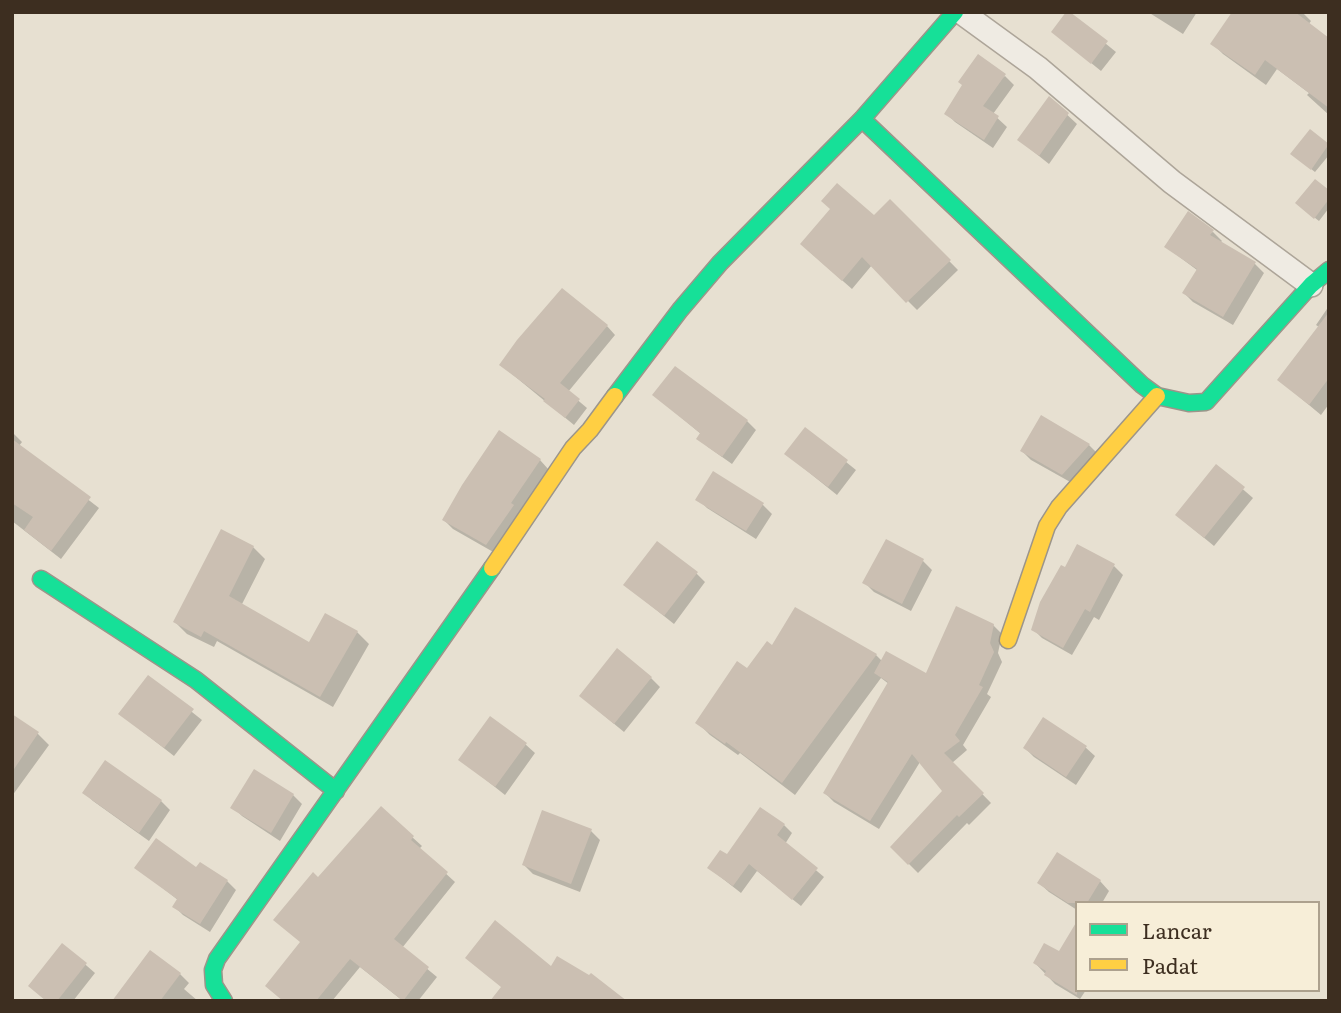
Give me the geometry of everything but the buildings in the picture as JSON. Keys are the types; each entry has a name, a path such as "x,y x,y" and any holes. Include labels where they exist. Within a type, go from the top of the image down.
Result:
{"street":[{"path":"224,1001 214,985 213,970 217,959 542,497 573,448 590,430 646,354 720,262 862,119 955,12"},
{"path":"961,12 1047,75 1172,182 1311,285"},
{"path":"862,119 1142,385 1157,396 1189,403 1206,402 1311,285 1329,270"},
{"path":"1008,640 1047,526 1059,507 1157,396"},
{"path":"41,579 196,680 336,790"}],"traffic: fast":[{"path":"615,396 680,310 720,263 862,119 955,12"},
{"path":"862,119 1142,385 1157,396 1189,403 1206,402 1311,285 1329,270"},
{"path":"224,1001 214,985 213,970 217,959 492,568"},
{"path":"41,579 196,680 336,791"}],"traffic: slow":[{"path":"492,568 573,448 615,396"},
{"path":"1008,640 1047,526 1059,507 1157,396"}]}
